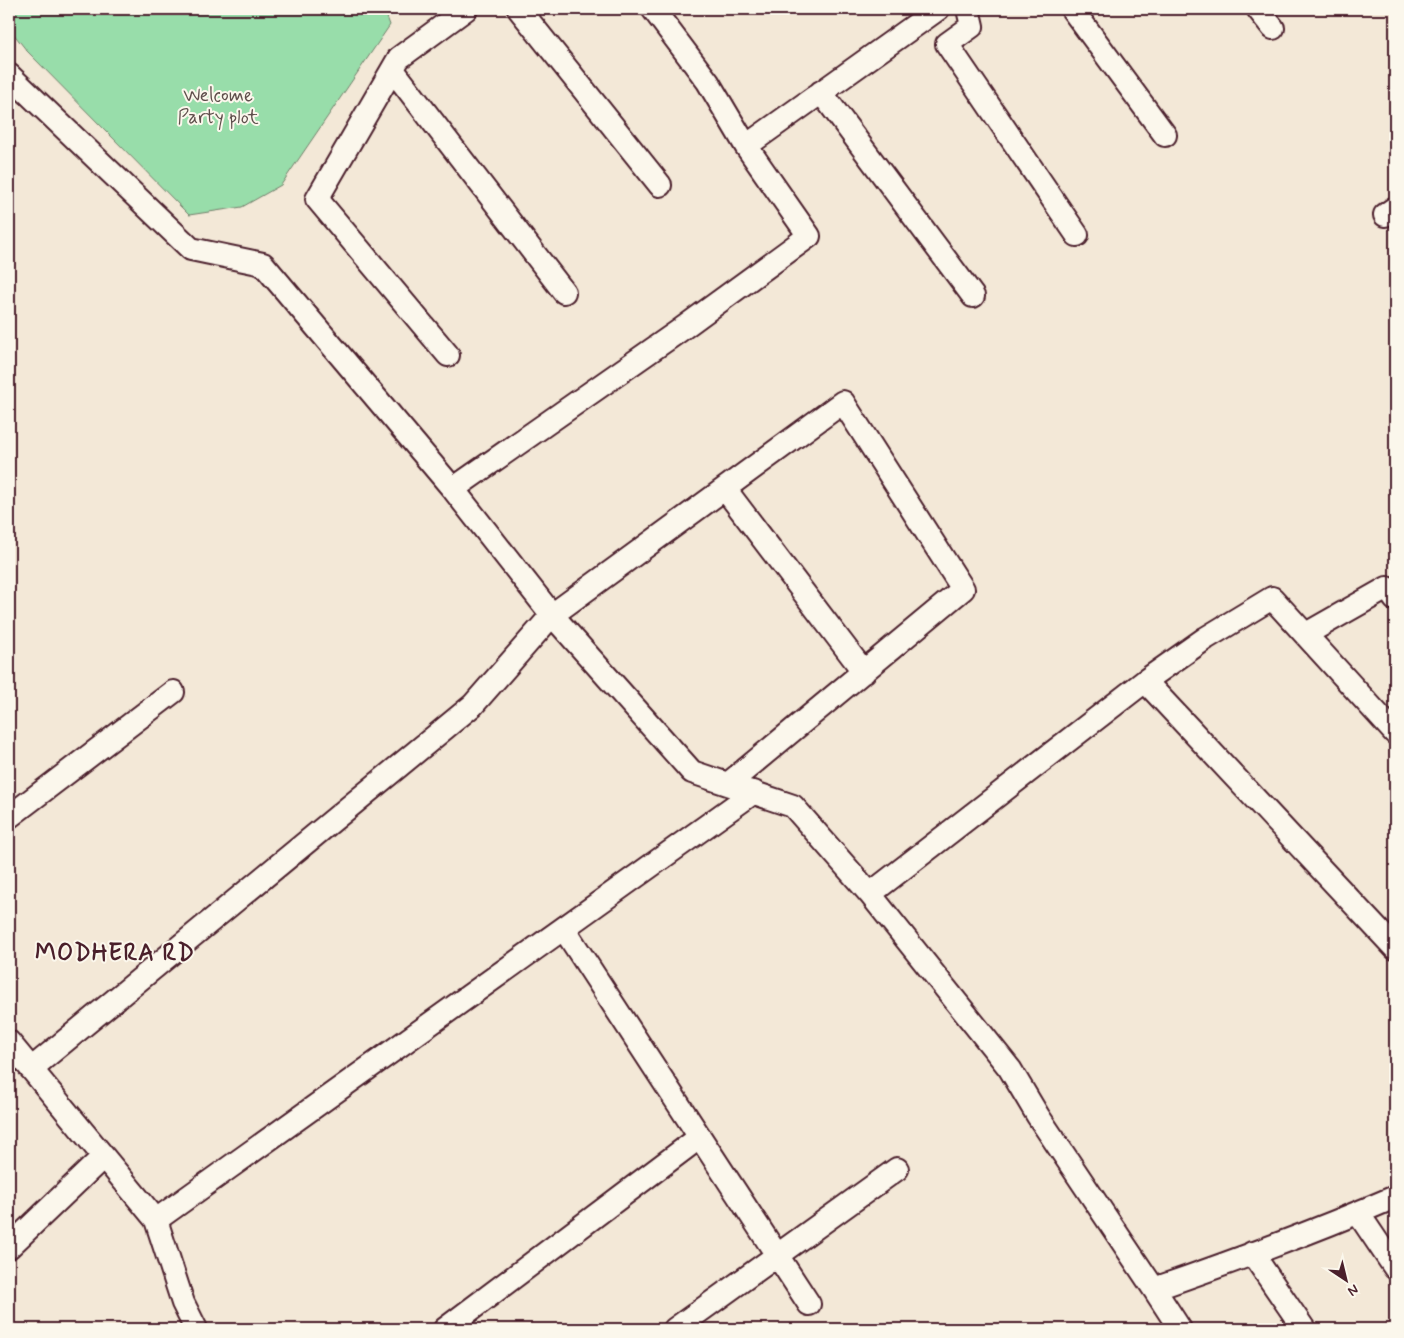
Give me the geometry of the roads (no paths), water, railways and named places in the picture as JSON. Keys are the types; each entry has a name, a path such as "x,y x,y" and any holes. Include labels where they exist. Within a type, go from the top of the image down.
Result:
{"street":[{"path":"448,355 317,199 400,58 466,9"},
{"path":"519,9 660,185"},
{"path":"453,489 679,331 809,236 746,146 708,82 653,9"},
{"path":"746,146 938,9"},
{"path":"968,9 972,26 947,44 1077,235"},
{"path":"1072,9 1164,136"},
{"path":"1258,9 1272,28"},
{"path":"393,70 564,292"},
{"path":"9,75 191,249 263,264 453,489 552,615 692,772 793,806 870,894 1010,1069 1038,1116 1180,1329"},
{"path":"820,92 973,296"},
{"path":"31,1069 472,705 552,615 843,402 963,589 728,784"},
{"path":"725,488 864,672"},
{"path":"1306,634 1387,588 1395,599"},
{"path":"870,894 1145,681 1206,638 1272,598 1395,734"},
{"path":"1145,681 1395,948"},
{"path":"9,817 173,692"},
{"path":"156,1220 754,792"},
{"path":"564,928 809,1304"},
{"path":"9,1042 156,1220 182,1303 196,1329"},
{"path":"445,1329 700,1137"},
{"path":"9,1247 103,1157"},
{"path":"675,1329 896,1169"},
{"path":"1154,1289 1395,1198"},
{"path":"1358,1213 1395,1268"},
{"path":"1252,1253 1304,1329"}],"district":[{"name":"MODHERA RD","path":"115,952"}],"park label":[{"name":"Welcome Party plot","path":"218,105"}]}
